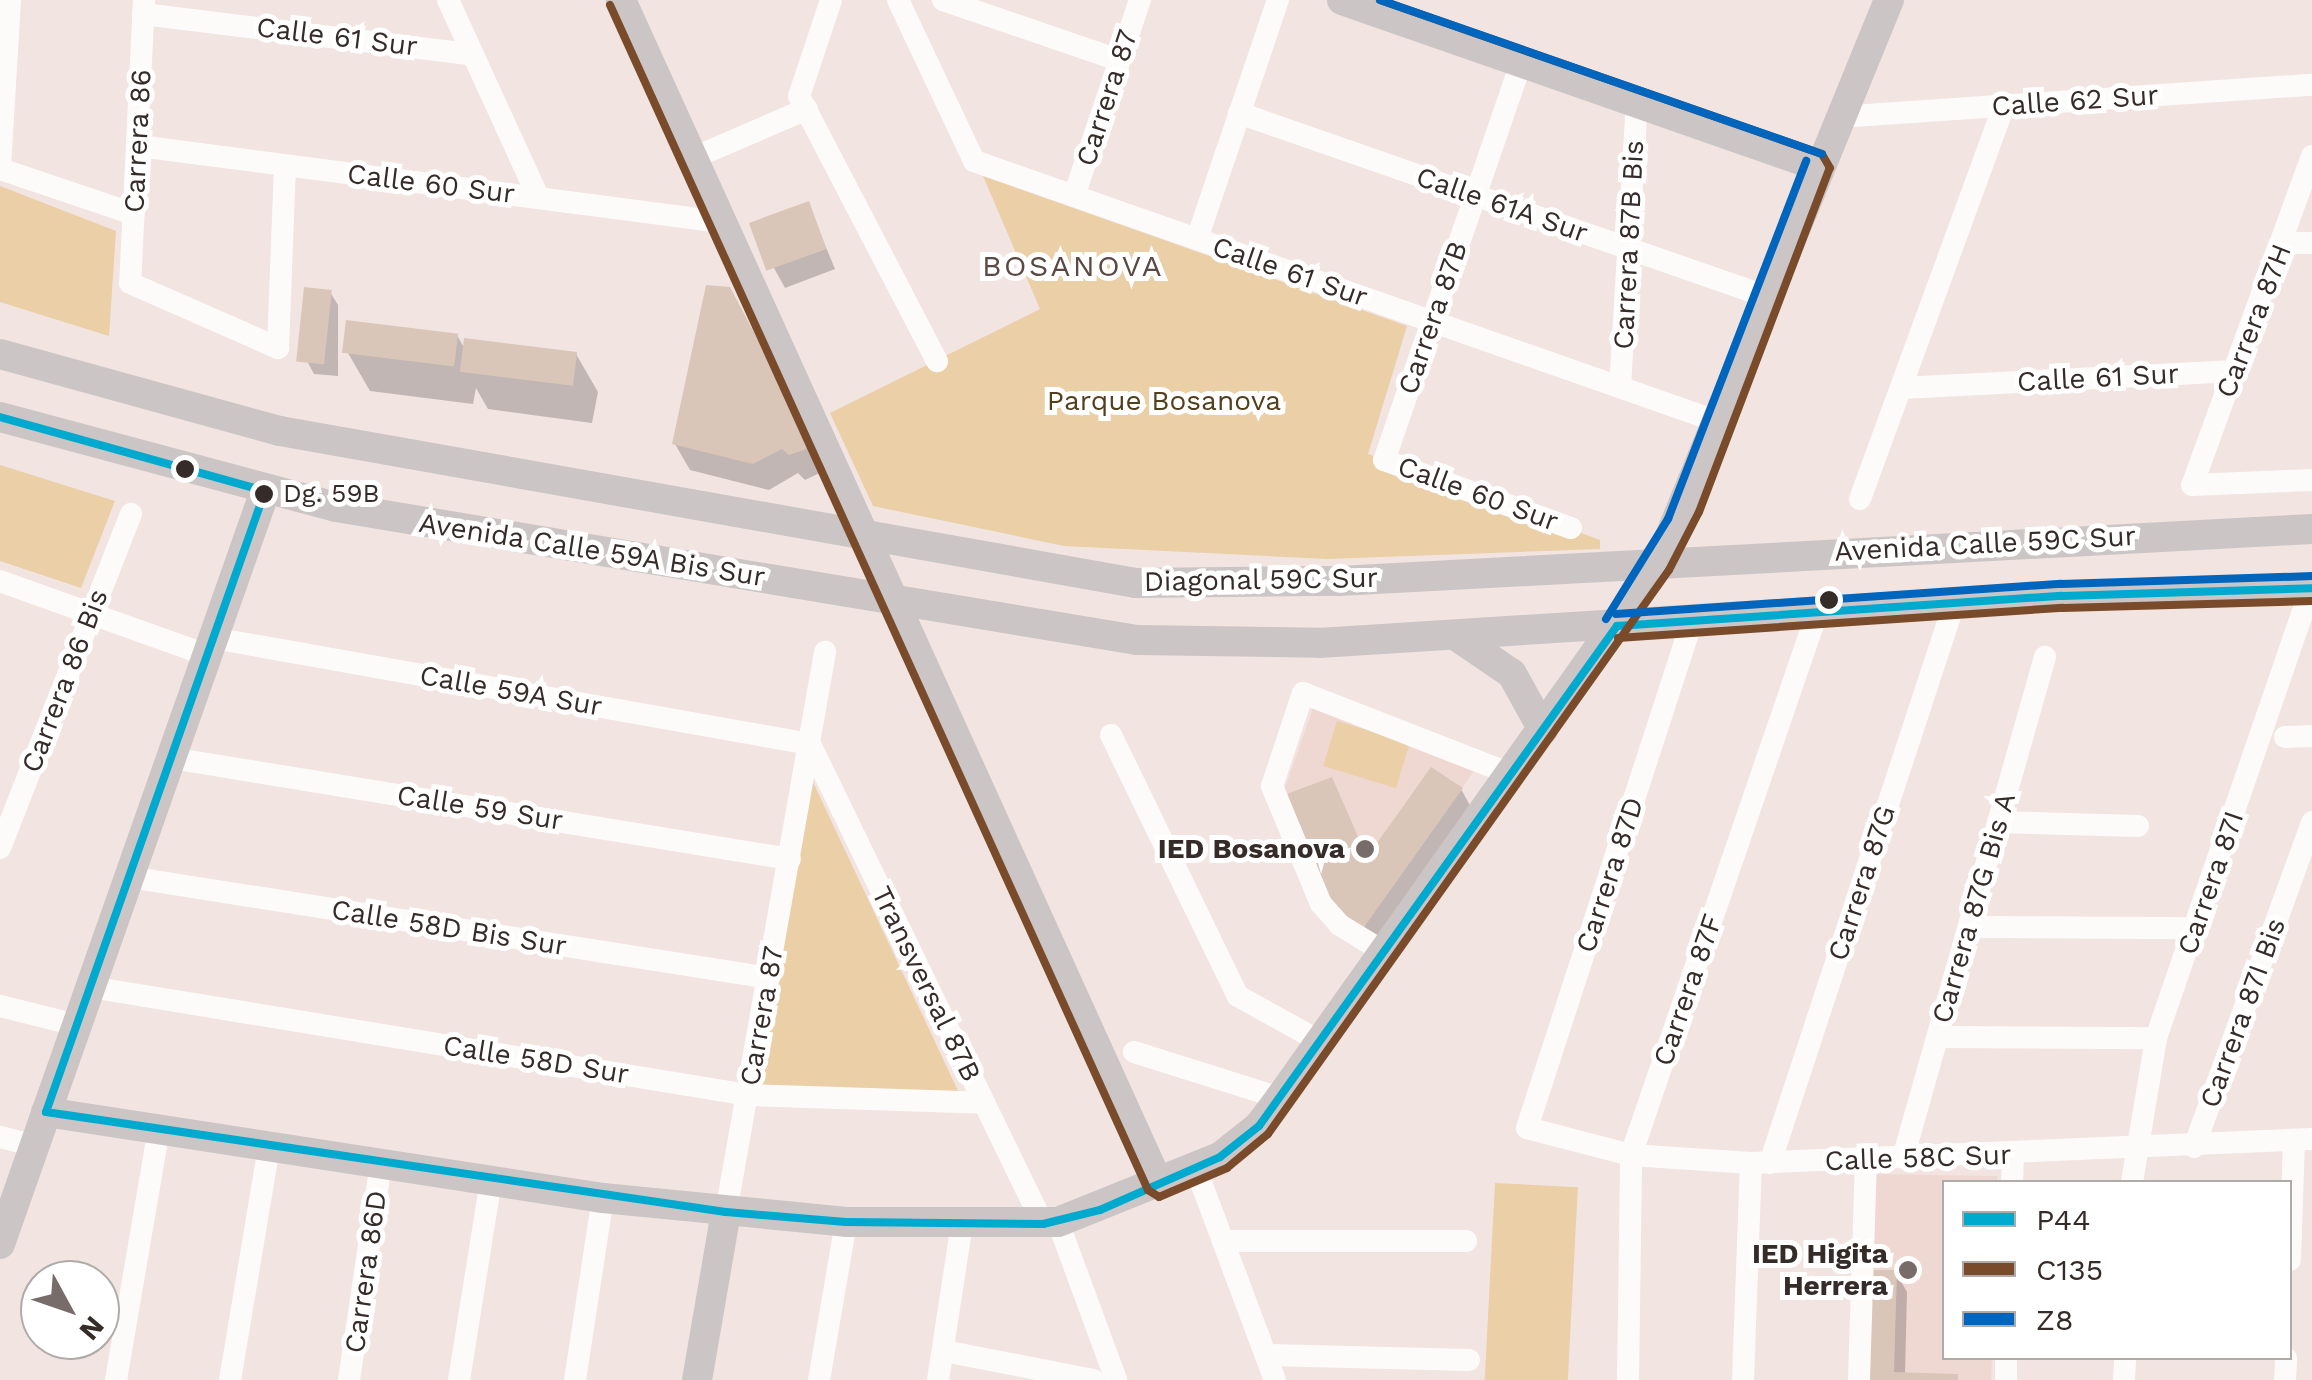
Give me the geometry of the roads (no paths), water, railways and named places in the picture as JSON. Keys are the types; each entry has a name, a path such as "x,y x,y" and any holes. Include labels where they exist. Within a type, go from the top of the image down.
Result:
{"street":[{"path":"10,0 0,169 134,214"},
{"path":"448,0 538,197"},
{"path":"621,0 1159,1185"},
{"path":"831,0 799,86 807,109 937,360"},
{"name":"Calle 61 Sur","path":"898,0 974,162 1719,422"},
{"path":"943,0 1118,60"},
{"name":"Carrera 87","path":"1074,196 1140,0"},
{"path":"1197,240 1278,0"},
{"path":"1342,0 1818,166"},
{"path":"46,1112 603,1198 846,1222 1050,1223 1159,1185 1242,1142 1280,1098 1659,563 1889,0"},
{"name":"Calle 61 Sur","path":"144,7 472,54"},
{"name":"Carrera 86","path":"144,7 130,282 278,348 285,166"},
{"name":"Carrera 87B","path":"1384,460 1521,62"},
{"name":"Calle 62 Sur","path":"1838,118 2312,85"},
{"name":"Carrera 87B Bis","path":"1620,388 1637,103"},
{"path":"1860,500 2004,106"},
{"path":"693,158 807,109"},
{"name":"Calle 61A Sur","path":"1239,113 1765,296"},
{"name":"Calle 60 Sur","path":"139,146 722,222"},
{"name":"Carrera 87H","path":"2312,156 2284,243 2192,485 2312,480"},
{"path":"2284,243 2312,242"},
{"name":"Avenida Calle 59A Bis Sur","path":"0,354 280,431 866,538"},
{"name":"Calle 61 Sur","path":"1901,388 2236,371"},
{"name":"Avenida Calle 59A Bis Sur","path":"0,417 265,490 896,600"},
{"name":"Calle 60 Sur","path":"1384,460 1572,528"},
{"path":"0,1244 265,490"},
{"name":"Carrera 86 Bis","path":"0,848 131,514"},
{"name":"Avenida Calle 59C Sur","path":"1659,563 2312,529"},
{"name":"Diagonal 59C Sur","path":"866,538 1178,585 1659,563"},
{"name":"Calle 59A Sur","path":"0,581 92,614 210,646 810,744"},
{"name":"Avenida Calle 59C Sur","path":"1616,626 1954,604 2311,588"},
{"name":"Carrera 87I","path":"2132,1180 2133,1150 2156,1038 2311,588"},
{"path":"896,600 1190,644 1458,637 1616,626"},
{"name":"Carrera 87G","path":"1743,1380 1760,1163 1954,604"},
{"name":"Carrera 87F","path":"1628,1380 1631,1155 1818,613"},
{"name":"Carrera 87D","path":"1528,1128 1692,621"},
{"path":"1458,637 1504,665 1543,730"},
{"name":"Carrera 87","path":"697,1380 826,652"},
{"name":"Carrera 87G Bis A","path":"1903,1158 2045,657"},
{"path":"1384,952 1340,925 1321,904 1272,786 1303,693 1511,774"},
{"path":"1110,735 1238,996 1320,1042"},
{"path":"2285,738 2312,736"},
{"name":"Transversal 87B","path":"810,744 984,1104 1050,1223 1116,1380"},
{"name":"Calle 59 Sur","path":"171,758 790,859"},
{"path":"1998,822 2138,826"},
{"name":"Carrera 87I Bis","path":"2194,1146 2312,822"},
{"name":"Calle 58D Bis Sur","path":"129,878 769,978"},
{"path":"1969,927 2196,928"},
{"name":"Calle 58D Sur","path":"90,987 748,1095 984,1104"},
{"path":"0,1006 77,1025"},
{"path":"1938,1038 2156,1038"},
{"path":"1134,1052 1280,1098"},
{"path":"116,1380 159,1128"},
{"name":"Calle 58C Sur","path":"1528,1128 1631,1155 1760,1163 2303,1140"},
{"path":"0,1137 35,1146"},
{"path":"2292,1242 2303,1140"},
{"path":"230,1380 269,1146"},
{"path":"2012,1180 2013,1154"},
{"path":"1859,1380 1866,1160"},
{"name":"Carrera 86D","path":"350,1380 381,1163"},
{"path":"1196,1169 1276,1380"},
{"path":"460,1380 491,1180"},
{"path":"575,1380 603,1198"},
{"path":"819,1380 846,1222"},
{"path":"938,1380 962,1224"},
{"path":"1222,1241 1466,1241"},
{"path":"944,1351 1094,1380"},
{"path":"1267,1355 1470,1360"}],"place":[{"name":"Dg. 59B","path":"264,494"},
{"name":"IED Bosanova","path":"1365,849"},
{"name":"IED Higita Herrera","path":"1908,1270"}],"district":[{"name":"BOSANOVA","path":"1073,266"}],"park label":[{"name":"Parque Bosanova","path":"1164,401"}]}
